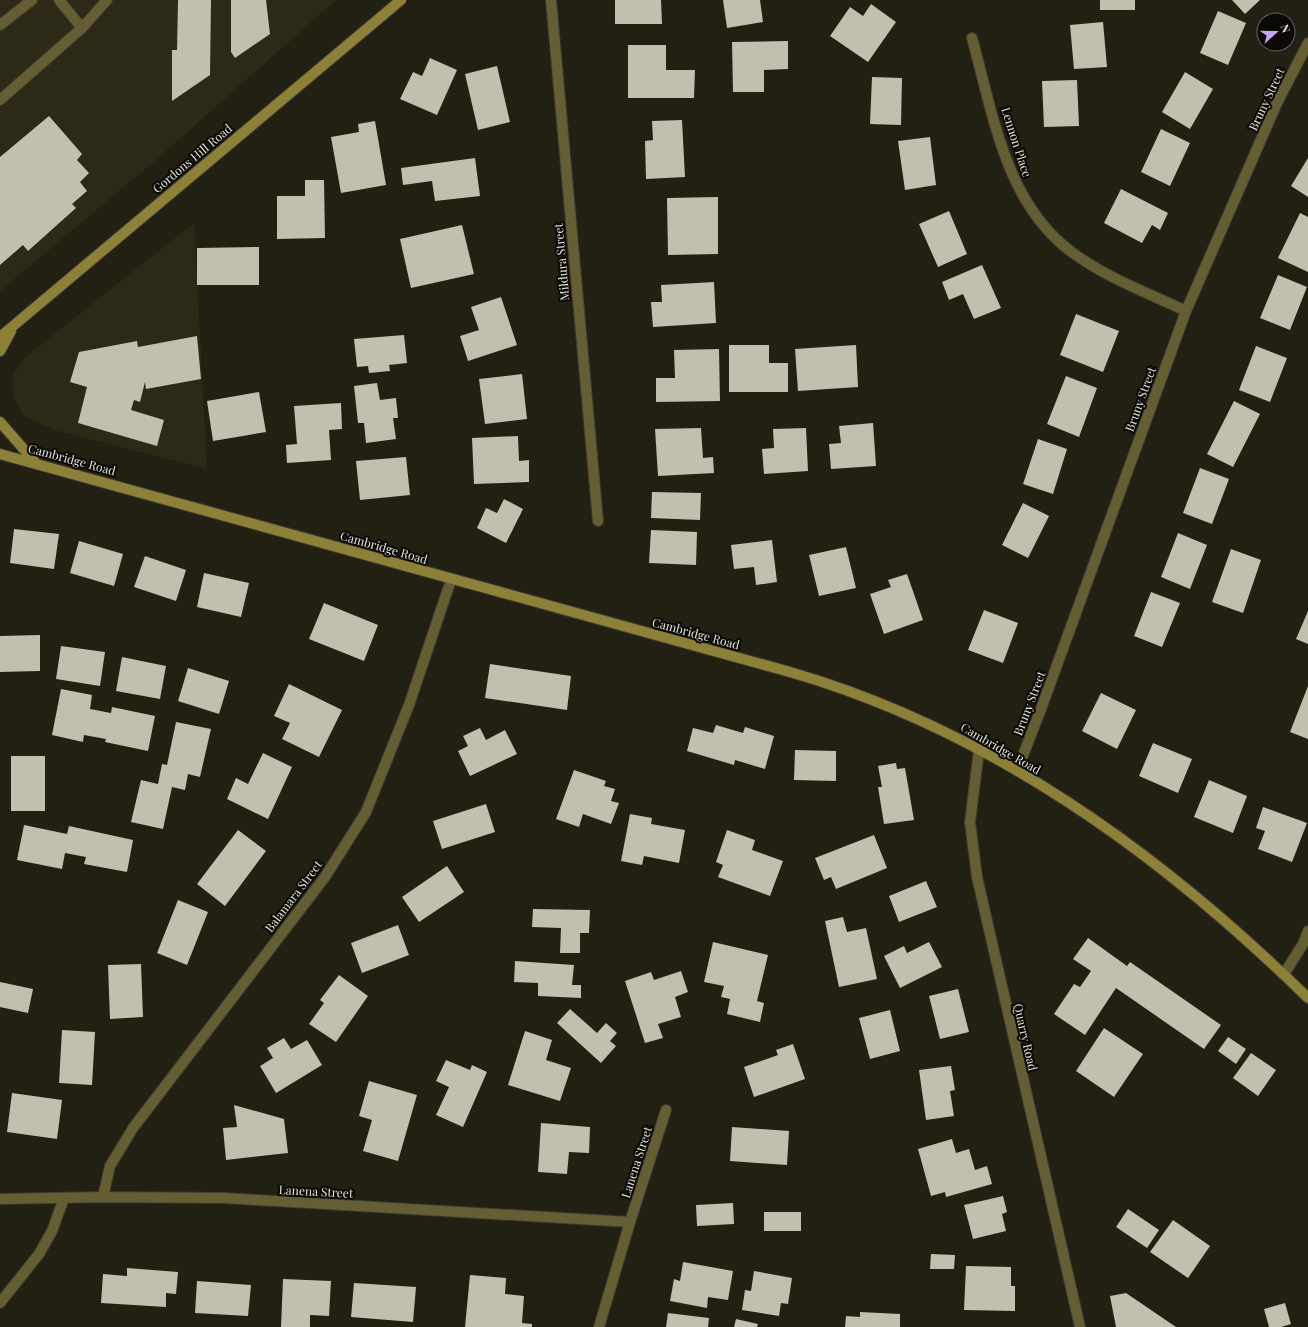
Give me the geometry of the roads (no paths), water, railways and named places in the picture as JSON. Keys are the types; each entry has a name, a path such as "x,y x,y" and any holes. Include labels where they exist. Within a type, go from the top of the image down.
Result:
{"main road":[{"name":"Gordons Hill Road","path":"0,337 401,0"},
{"path":"0,351 16,323"},
{"path":"0,422 35,462"},
{"name":"Cambridge Road","path":"0,454 35,462 451,580 835,685 879,702 945,731 1017,771 1119,836 1173,876 1219,915 1308,998"}],"street":[{"path":"0,25 32,0"},
{"path":"59,0 82,28"},
{"name":"Mildura Street","path":"551,0 598,521"},
{"path":"0,100 82,28 103,2"},
{"name":"Lennon Place","path":"972,38 1004,154 1015,183 1031,209 1051,233 1072,252 1102,271 1186,311"},
{"name":"Bruny Street","path":"1017,771 1042,709 1186,311 1277,103 1308,43"},
{"name":"Balamara Street","path":"103,1197 110,1166 133,1128 324,877 366,812 409,705 451,580"},
{"name":"Quarry Road","path":"979,750 970,822 977,877 1080,1327"},
{"path":"1284,974 1303,944 1308,931"},
{"name":"Lanena Street","path":"599,1327 630,1222 666,1110"},
{"name":"Lanena Street","path":"0,1200 103,1197 224,1198 630,1222"},
{"path":"0,1303 39,1254 52,1231 64,1198"}]}
